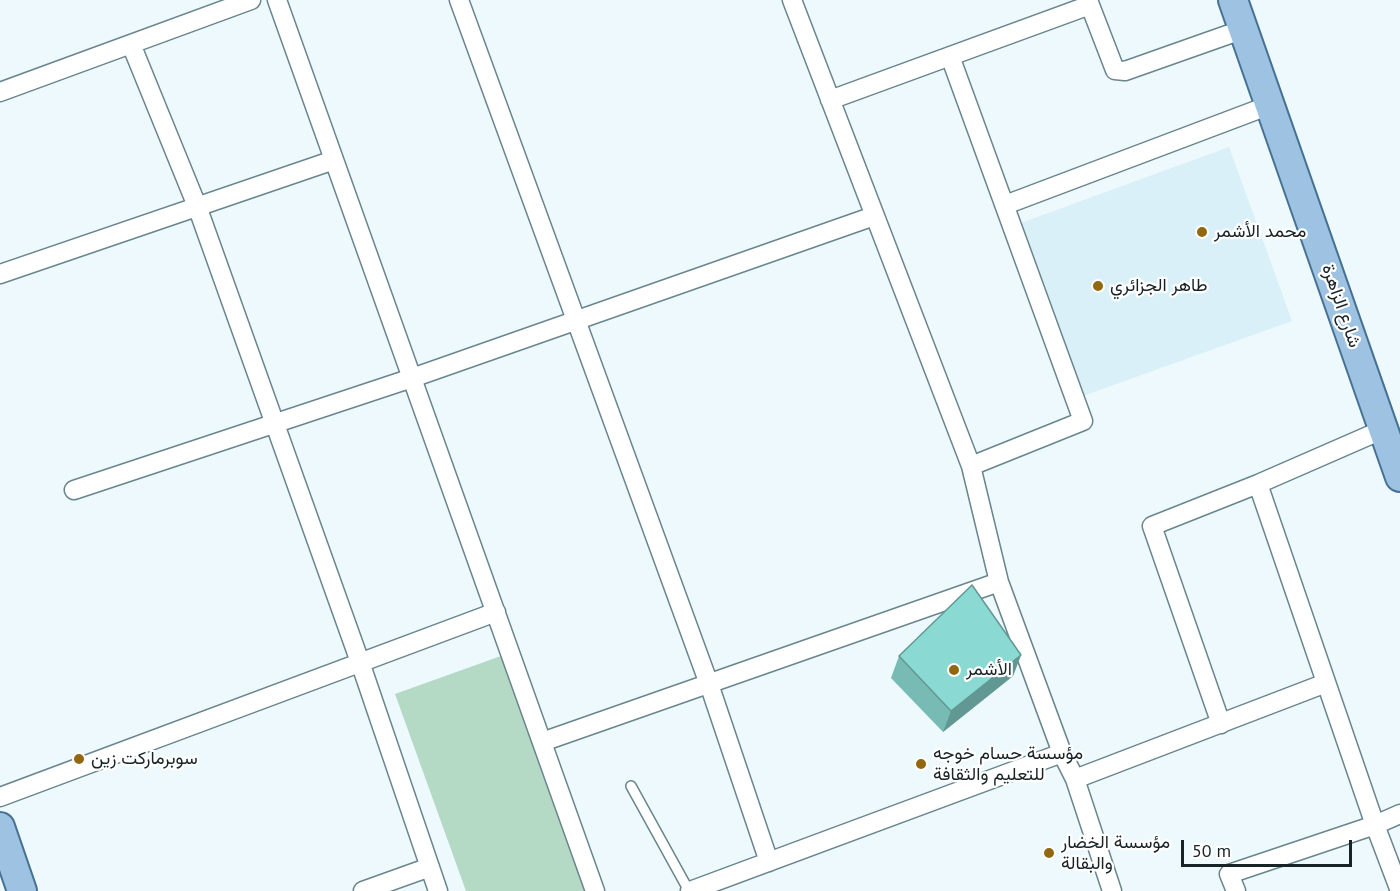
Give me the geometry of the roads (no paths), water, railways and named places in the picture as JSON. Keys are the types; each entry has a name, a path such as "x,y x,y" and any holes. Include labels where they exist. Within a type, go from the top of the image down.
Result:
{"main road":[{"name":"شارع الزاهرة","path":"1233,0 1400,477"},
{"path":"0,827 22,891"}],"street":[{"path":"0,92 131,44 209,7 251,0"},
{"path":"277,0 595,891"},
{"path":"459,0 709,684 769,862"},
{"path":"792,0 971,466 999,582 1062,753 1075,779 1112,891"},
{"path":"830,100 1089,2 1115,70 1125,71 1244,29"},
{"path":"131,44 197,206 360,662 438,891"},
{"path":"951,56 1083,421 971,466"},
{"path":"1005,205 1270,105"},
{"path":"0,274 334,160"},
{"path":"74,490 412,378 874,216"},
{"path":"1221,724 1152,526 1258,484 1384,429"},
{"path":"1258,484 1375,825 1400,891"},
{"path":"542,742 999,582"},
{"path":"0,797 496,612"},
{"path":"1075,779 1326,683"},
{"path":"690,891 1062,753"},
{"path":"1236,891 1229,874 1375,825 1400,814"},
{"path":"363,891 430,867"}],"lane":[{"path":"631,786 690,891"}],"place":[{"name":"محمد الأشمر","path":"1202,232"},
{"name":"طاهر الجزائري","path":"1098,286"},
{"name":"الأشمر","path":"954,670"},
{"name":"سوبرماركت زين","path":"79,759"},
{"name":"مؤسسة حسام خوجه للتعليم والثقافة","path":"921,764"},
{"name":"مؤسسة الخضار والبقالة","path":"1049,853"}]}
